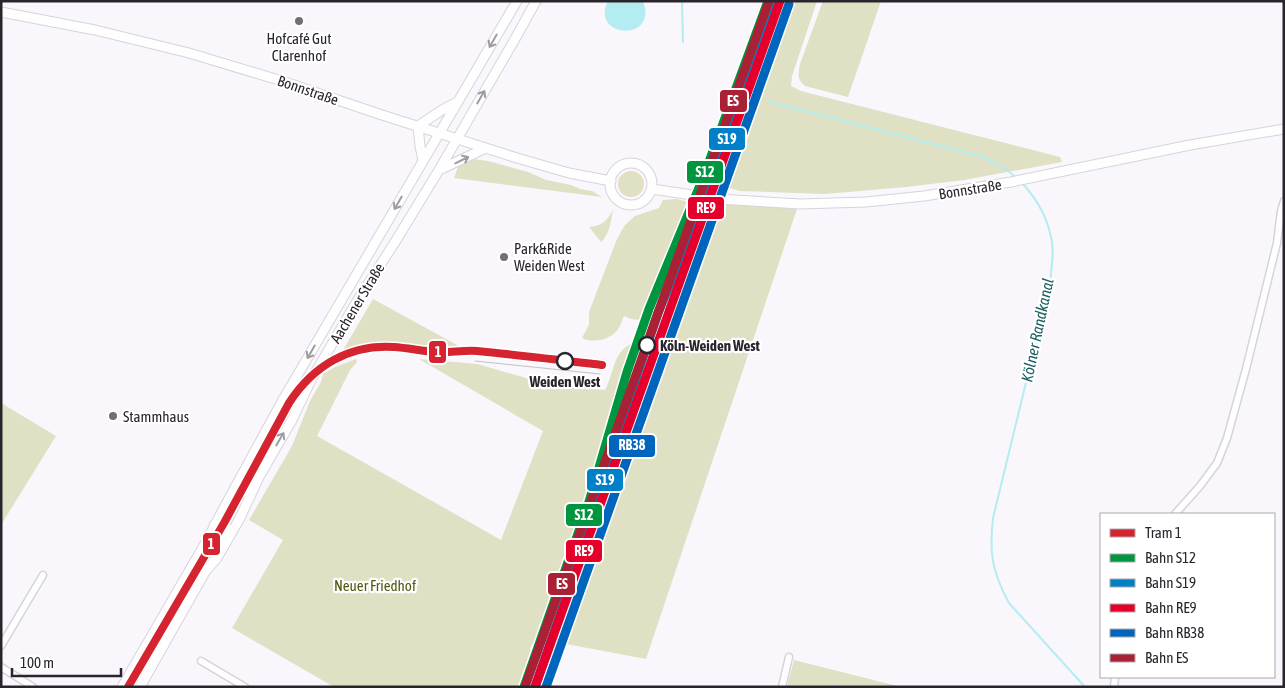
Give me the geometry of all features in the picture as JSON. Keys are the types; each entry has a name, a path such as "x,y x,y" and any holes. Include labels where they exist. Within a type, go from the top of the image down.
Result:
{"main road":[{"name":"Aachener Straße","path":"122,687 192,566 284,398 517,1"},
{"name":"Aachener Straße","path":"140,687 205,572 217,558 259,477 292,420 311,380 356,302 439,170 516,39 536,1"},
{"name":"Bonnstraße","path":"1,12 96,30 189,53 282,81 517,158 569,173 611,181"},
{"path":"423,161 418,126 457,102"},
{"name":"Bonnstraße","path":"652,189 719,199 800,204 866,202 966,190 1190,145 1284,130"},
{"path":"439,170 486,148"},
{"path":"627,164 640,165 650,175 652,189 644,201 638,204 623,204 613,195 611,181 618,168 627,164"},
{"path":"214,525 221,522 226,526 221,550"}],"street":[{"path":"1176,513 1200,486 1216,463 1227,438 1277,243 1284,201"},
{"path":"1,646 43,575"},
{"path":"782,687 789,657"},
{"path":"201,661 245,687"},
{"path":"1,667 33,687"}],"green space":[{"path":"788,1 817,1 792,76 791,86 801,91 1060,157 1062,162 964,180 825,194 740,191 726,187"},
{"path":"823,1 881,1 848,97 805,86 799,76 800,64"},
{"path":"473,159 488,161 528,172 546,180 592,191 602,197 454,178 459,164"},
{"path":"631,171 640,175 644,184 640,193 631,197 622,193 618,184 622,175"},
{"path":"677,199 688,202 640,320 624,316 616,332 607,338 592,341 582,338 589,325 589,312 617,239 625,225 635,216 659,208 663,200"},
{"path":"719,204 797,209 646,659 561,643 609,506"},
{"path":"613,210 608,231 601,242 589,227 604,222"},
{"path":"373,299 457,345 456,347 376,343 342,352"},
{"name":"Neuer Friedhof","path":"634,343 617,392 579,518 535,641 530,649 532,654 520,687 334,687 232,628 283,540 249,520 292,446 323,374 356,359 357,362 350,370 317,436 501,540 543,431 419,359 477,364 562,386 605,390 618,356 627,346"},
{"path":"1,403 56,436 1,525"},
{"path":"794,660 901,687 787,687"}],"water":[{"path":"608,1 643,1 645,15 642,24 634,29 624,31 615,28 608,23 605,13"}],"waterway":[{"name":"Kölner Randkanal","path":"682,1 683,42"},
{"name":"Kölner Randkanal","path":"769,102 981,156 1004,168 1017,178"},
{"name":"Kölner Randkanal","path":"1022,183 1044,215 1053,249 1050,284 993,518 991,541 993,562 1003,592 1009,603 1085,687"}],"tram line":[{"name":"1","path":"128,687 224,523 289,403 309,378 321,368 347,354 362,349 378,347 394,347 431,352 477,351 602,365"},
{"path":"475,361 600,374"}],"rail line":[{"name":"S12","path":"524,687 588,505 627,372 649,309 703,178 768,1"},
{"name":"ES","path":"526,684 769,1"},
{"name":"RE9","path":"535,687 780,1"},
{"name":"S19","path":"535,687 597,508 637,375 658,313 712,181 777,4"},
{"name":"RB38","path":"546,687 789,4"}],"place":[{"name":"Hofcafé Gut Clarenhof","path":"299,21"},
{"name":"Park&Ride Weiden West","path":"504,257"},
{"name":"Köln-Weiden West","path":"647,345"},
{"name":"Weiden West","path":"565,361"},
{"name":"Stammhaus","path":"113,416"}]}
